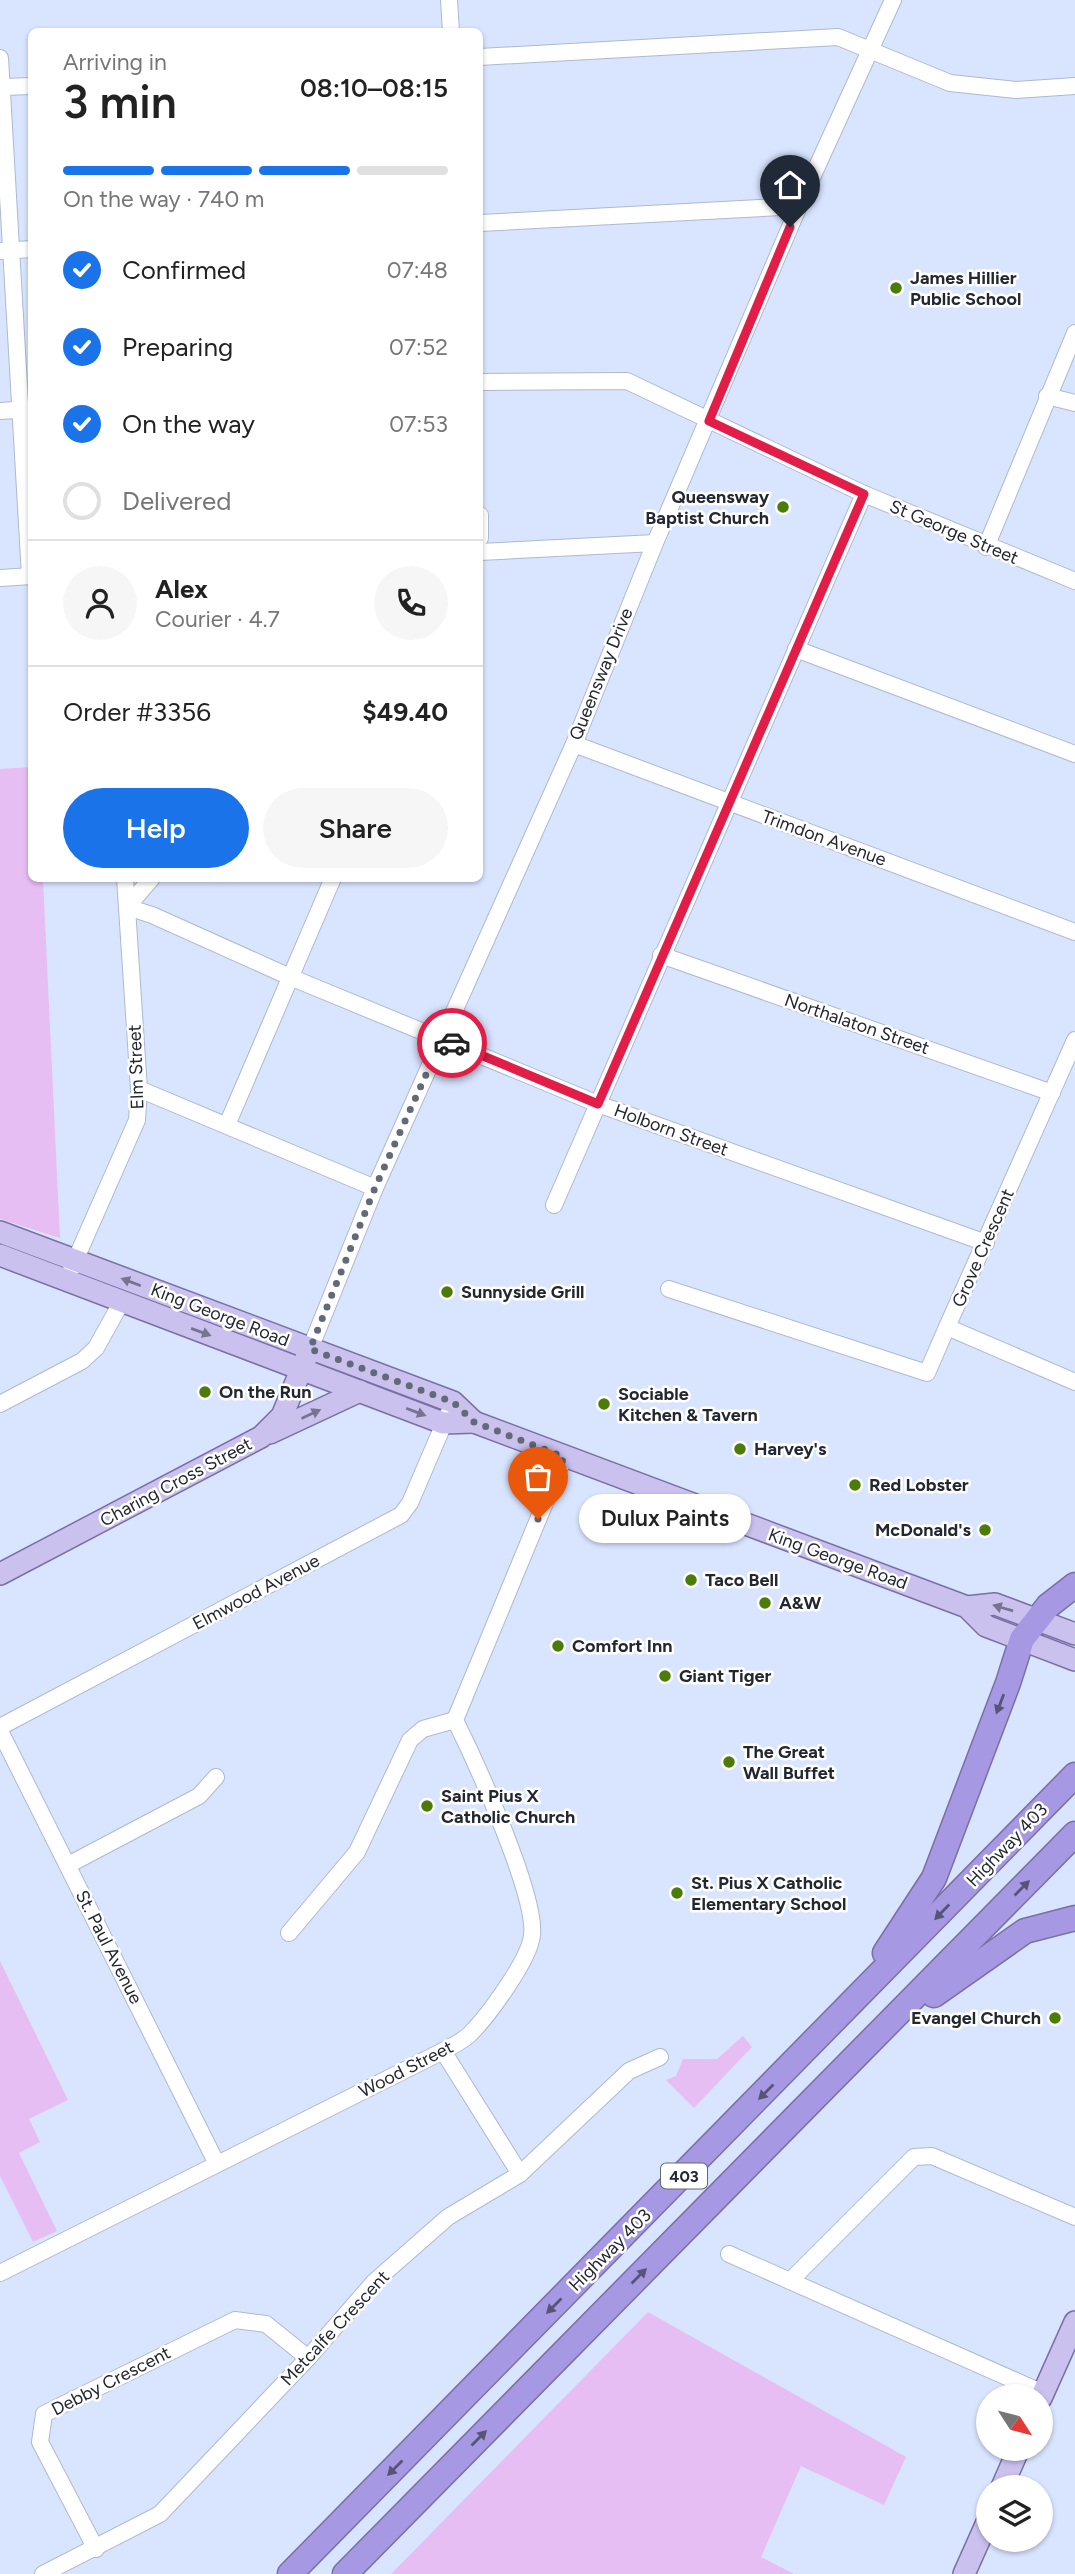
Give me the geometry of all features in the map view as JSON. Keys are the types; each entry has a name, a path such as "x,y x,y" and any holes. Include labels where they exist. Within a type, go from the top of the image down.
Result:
{"highway":[{"path":"801,2057 823,2026 896,1941 934,1878 1022,1639 1048,1606 1075,1585"},
{"name":"Highway 403","path":"290,2574 801,2057 1075,1775"},
{"name":"403","path":"345,2574 1075,1834"},
{"path":"795,2118 836,2085 946,1985 1025,1931 1075,1919"}],"main road":[{"name":"King George Road","path":"0,1232 76,1260 305,1359 360,1391 443,1423 474,1422"},
{"name":"King George Road","path":"0,1255 121,1303 453,1402 474,1422 967,1607 986,1626 1075,1660"},
{"name":"Charing Cross Street","path":"0,1574 261,1437 282,1416 305,1359"},
{"path":"261,1437 360,1391"},
{"name":"King George Road","path":"967,1607 995,1604 1075,1634"},
{"path":"1047,2384 1075,2322"},
{"path":"964,2574 976,2547"}],"street":[{"path":"449,0 451,28"},
{"name":"Queensway Drive","path":"305,1359 375,1188 573,744 655,543 799,206 893,0"},
{"path":"483,57 838,37 950,83 1016,90 1075,86"},
{"path":"0,58 6,250 27,410 28,452"},
{"path":"1,88 28,86"},
{"path":"483,223 799,206"},
{"path":"6,250 28,249"},
{"path":"986,547 1075,334"},
{"name":"St George Street","path":"483,382 627,381 864,494 986,547 1075,581"},
{"path":"1047,396 1075,403"},
{"path":"0,411 27,410"},
{"path":"554,1205 727,802 864,494"},
{"path":"483,552 655,543"},
{"path":"0,578 28,576"},
{"path":"796,649 1075,754"},
{"name":"Trimdon Avenue","path":"573,744 1075,932"},
{"name":"Elm Street","path":"65,1282 137,1120 139,1089 125,882"},
{"path":"127,907 149,882"},
{"path":"227,1125 331,882"},
{"name":"Holborn Street","path":"127,907 152,915 290,977 598,1104 986,1242"},
{"name":"Northalaton Street","path":"662,955 1052,1093"},
{"name":"Grove Crescent","path":"1075,1040 947,1327 1075,1382"},
{"path":"139,1089 375,1188"},
{"path":"668,1289 928,1373 947,1327"},
{"path":"0,1404 82,1361 96,1348 121,1303"},
{"name":"Elmwood Avenue","path":"0,1729 401,1515 410,1503 453,1402"},
{"path":"289,1933 357,1852 410,1740 423,1729 455,1720 564,1457"},
{"name":"Wood Street","path":"0,2273 470,2035 522,1964 532,1936 531,1909 477,1766 455,1720"},
{"name":"St. Paul Avenue","path":"0,1729 218,2164"},
{"path":"68,1865 199,1796 216,1777"},
{"path":"443,2051 520,2174"},
{"name":"Metcalfe Crescent","path":"43,2574 160,2514 308,2358 374,2282 448,2217 520,2174 629,2071 660,2057"},
{"path":"790,2281 914,2157 932,2156 1075,2217"},
{"path":"729,2254 1018,2384"},
{"name":"Debby Crescent","path":"96,2549 40,2442 44,2414 235,2320 266,2324 308,2358"}],"shaded area":[{"path":"28,767 28,882 43,882 60,1238 0,1219 0,769"},
{"path":"0,1961 68,2100 29,2119 40,2142 19,2153 57,2231 33,2242 0,2176"},
{"path":"743,2036 752,2047 694,2108 666,2080 676,2076 683,2059 717,2059"},
{"path":"648,2312 906,2457 884,2505 801,2466 761,2557 794,2574 391,2574"}],"way so far":[{"path":"452,1043 442,1039 375,1188 310,1349 453,1402 474,1422 564,1457 538,1519"}],"place":[{"name":"James Hillier Public School","path":"896,288"},
{"name":"Queensway Baptist Church","path":"783,507"},
{"name":"Sunnyside Grill","path":"447,1292"},
{"name":"On the Run","path":"205,1392"},
{"name":"Sociable Kitchen & Tavern","path":"604,1404"},
{"name":"Harvey's","path":"740,1449"},
{"name":"Red Lobster","path":"855,1485"},
{"name":"Dulux Paints","path":"538,1519"},
{"name":"McDonald's","path":"985,1530"},
{"name":"Taco Bell","path":"691,1580"},
{"name":"A&W","path":"765,1603"},
{"name":"Comfort Inn","path":"558,1646"},
{"name":"Giant Tiger","path":"665,1676"},
{"name":"The Great Wall Buffet","path":"729,1762"},
{"name":"Saint Pius X Catholic Church","path":"427,1806"},
{"name":"St. Pius X Catholic Elementary School","path":"677,1893"},
{"name":"Evangel Church","path":"1055,2018"}],"route":[{"path":"452,1043 598,1104 727,802 864,494 709,421 790,227"}]}
